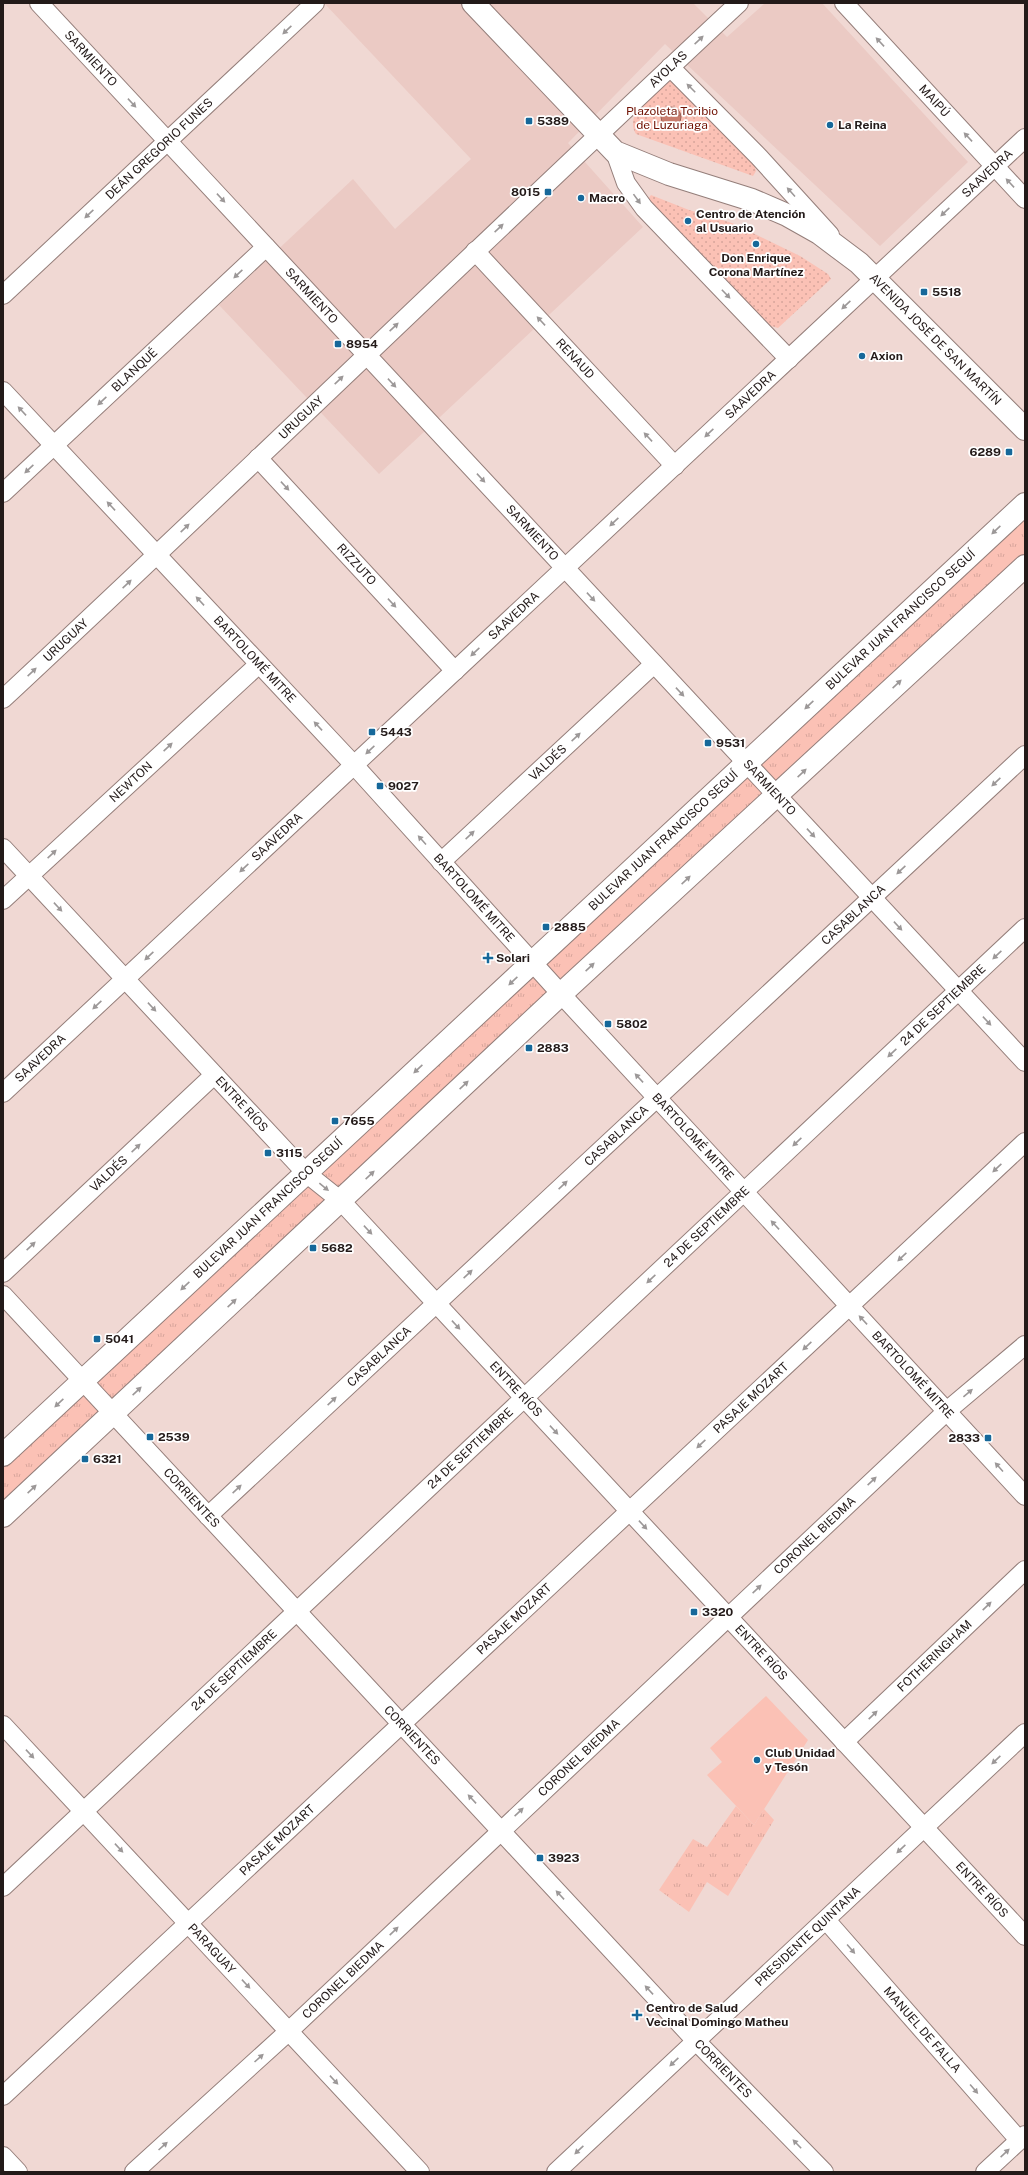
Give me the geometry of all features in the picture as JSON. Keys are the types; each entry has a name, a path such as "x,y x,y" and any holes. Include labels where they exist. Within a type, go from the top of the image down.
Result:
{"main road":[{"name":"AVENIDA JOSÉ DE SAN MARTÍN","path":"473,3 597,135 615,152 669,174 745,198 787,215 819,233 845,252 875,278 1025,429"},
{"name":"BULEVAR JUAN FRANCISCO SEGUÍ","path":"3,1455 1025,504"},
{"path":"3,1516 561,994 1025,566"}],"street":[{"name":"SARMIENTO","path":"39,3 1025,1062"},
{"name":"DEÁN GREGORIO FUNES","path":"3,295 315,3"},
{"name":"AYOLAS","path":"597,135 739,3"},
{"name":"MAIPÚ","path":"844,3 1025,199"},
{"name":"AVENIDA JOSÉ DE SAN MARTÍN","path":"670,67 759,157 845,252"},
{"name":"URUGUAY","path":"3,699 157,555 597,135"},
{"name":"SAAVEDRA","path":"3,1093 1025,138"},
{"name":"AVENIDA JOSÉ DE SAN MARTÍN","path":"615,152 626,183 644,208 789,359"},
{"name":"BLANQUÉ","path":"3,494 266,247"},
{"name":"RENAUD","path":"475,251 675,466"},
{"name":"BARTOLOMÉ MITRE","path":"3,391 354,765 561,994 948,1410 1025,1496"},
{"name":"RIZZUTO","path":"258,458 455,671"},
{"name":"NEWTON","path":"3,900 259,664"},
{"name":"VALDÉS","path":"442,862 654,664"},
{"name":"CASABLANCA","path":"208,1516 1025,755"},
{"name":"ENTRE RÍOS","path":"3,848 306,1173 341,1201 1025,1936"},
{"name":"24 DE SEPTIEMBRE","path":"3,1887 1025,928"},
{"name":"VALDÉS","path":"3,1273 214,1075"},
{"name":"PASAJE MOZART","path":"3,2096 1025,1142"},
{"name":"CORRIENTES","path":"3,1295 696,2041 824,2172"},
{"name":"CORONEL BIEDMA","path":"134,2172 289,2031 500,1830 948,1410 1025,1345"},
{"name":"FOTHERINGHAM","path":"844,1742 1025,1570"},
{"name":"PARAGUAY","path":"3,1725 420,2172"},
{"name":"PRESIDENTE QUINTANA","path":"556,2172 1025,1733"},
{"name":"MANUEL DE FALLA","path":"826,1920 1022,2137"},
{"path":"985,2172 1022,2137"},
{"path":"3,2156 18,2172"}],"shaded area":[{"path":"324,3 693,3 727,37 765,3 822,3 968,162 880,246 665,44 568,143 643,227 379,474 219,305 353,179 395,229 471,159"}],"green space":[{"name":"Plazoleta Toribio de Luzuriaga","path":"673,81 754,164 756,171 753,176 636,134 633,127 637,112 649,98 668,82"},
{"path":"651,195 689,210 732,223 800,256 828,274 831,279 778,328 771,326 650,204 648,199"},
{"path":"1025,504 1025,566 3,1516 3,1455"},
{"name":"Club Unidad y Tesón","path":"766,1696 808,1740 754,1825 707,1775 722,1762 710,1748"},
{"path":"736,1806 754,1825 764,1809 774,1820 728,1896 707,1882 689,1912 659,1890 693,1839 707,1847"}],"water":[{"path":"671,107 678,110 681,117 678,124 671,127 664,124 661,117 664,110"}],"place":[{"name":"5389","path":"529,121"},
{"name":"La Reina","path":"830,125"},
{"name":"8015","path":"548,192"},
{"name":"Macro","path":"581,198"},
{"name":"Centro de Atención al Usuario","path":"688,221"},
{"name":"Don Enrique Corona Martínez","path":"756,244"},
{"name":"5518","path":"924,292"},
{"name":"8954","path":"338,344"},
{"name":"Axion","path":"862,356"},
{"name":"6289","path":"1009,452"},
{"name":"5443","path":"372,732"},
{"name":"9531","path":"708,743"},
{"name":"9027","path":"380,786"},
{"name":"2885","path":"546,927"},
{"name":"Solari","path":"488,958"},
{"name":"5802","path":"608,1024"},
{"name":"2883","path":"529,1048"},
{"name":"7655","path":"335,1121"},
{"name":"3115","path":"268,1153"},
{"name":"5682","path":"313,1248"},
{"name":"5041","path":"97,1339"},
{"name":"2539","path":"150,1437"},
{"name":"2833","path":"988,1438"},
{"name":"6321","path":"85,1459"},
{"name":"3320","path":"694,1612"},
{"name":"Club Unidad y Tesón","path":"757,1760"},
{"name":"3923","path":"540,1858"},
{"name":"Centro de Salud Vecinal Domingo Matheu","path":"637,2015"}]}
